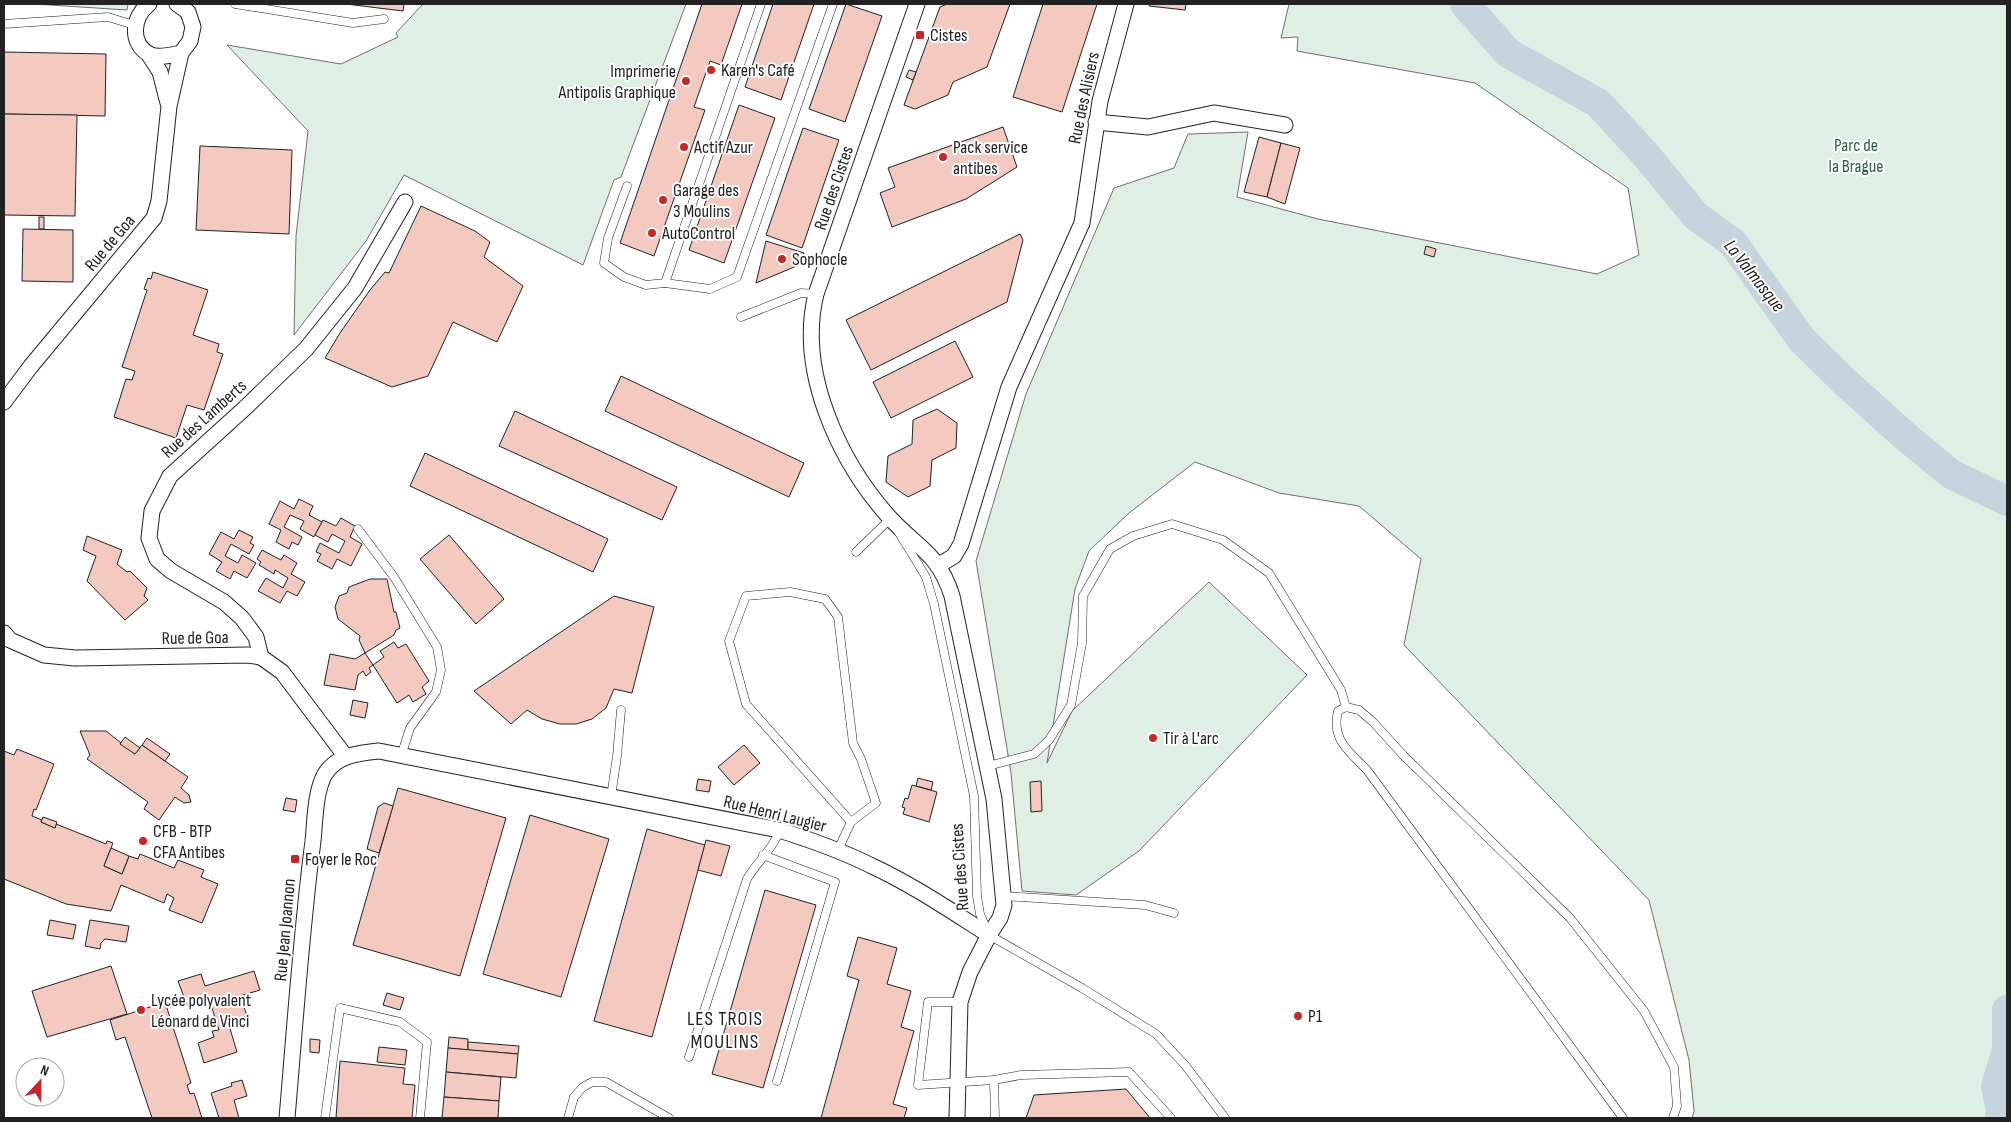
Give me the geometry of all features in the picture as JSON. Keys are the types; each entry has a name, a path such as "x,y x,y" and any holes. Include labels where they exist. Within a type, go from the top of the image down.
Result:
{"street":[{"path":"134,25 142,9 149,4"},
{"name":"Rue de Goa","path":"4,402 154,218 159,201 169,106 180,53 190,41 193,27 188,12 178,4"},
{"name":"Rue des Cistes","path":"917,4 816,294 812,313 811,352 820,390 833,428 846,457 871,495 890,519 923,548 939,565 947,578 994,799 1004,896 1000,918 989,935"},
{"name":"Rue des Alisiers","path":"939,565 954,556 961,544 1009,387 1082,223 1096,122 1105,79 1126,4"},
{"name":"Rue de Goa","path":"134,25 137,42 149,55 160,72 169,106"},
{"path":"149,55 166,57 180,53"},
{"path":"1096,122 1148,127 1214,114 1285,126"},
{"name":"Rue des Lamberts","path":"261,657 256,637 242,618 224,602 171,571 157,559 149,538 152,511 170,476 306,349 355,288 405,202"},
{"name":"Rue de Goa","path":"4,634 10,640 44,655 75,658 248,655 261,657"},
{"path":"261,657 282,672 346,757"},
{"name":"Rue Henri Laugier","path":"346,757 359,753 379,751 779,830 838,850 874,866 937,902 989,935"},
{"name":"Rue Jean Joannon","path":"287,1118 310,857 320,785 326,773 346,757"},
{"path":"957,1118 960,1002 970,972 989,935"}],"lane":[{"path":"235,4 353,23 384,19"},
{"path":"665,283 761,4"},
{"path":"627,186 608,238 604,263 624,277 646,285 665,283 710,289 737,277 832,4"},
{"path":"4,24 108,17 134,25"},
{"path":"741,317 802,293 816,294"},
{"path":"856,552 890,519"},
{"name":"Rue des Cistes","path":"890,519 926,577 934,604 974,796 977,896 980,914 989,935"},
{"path":"988,766 1034,754 1040,750 1049,740 1071,704 1082,643 1083,596 1110,549 1133,536 1172,524 1222,540 1269,573 1341,690 1346,707"},
{"path":"358,529 394,577 437,647 441,670 436,692 410,728 401,756"},
{"path":"838,850 851,822 876,804 861,759 853,743 838,617 825,599 790,592 746,596 730,641 746,704 851,822"},
{"path":"1623,1118 1367,770 1338,739 1334,724 1338,711 1346,707 1359,710 1373,722 1404,756 1570,918 1644,1011 1674,1067 1677,1106 1673,1118"},
{"path":"611,797 621,710"},
{"path":"689,1057 747,879 776,840 779,830"},
{"path":"763,855 835,882 777,1081"},
{"path":"1004,896 1145,905 1174,912"},
{"path":"989,935 1082,988 1156,1034 1184,1065 1225,1118"},
{"path":"960,1002 928,1002 918,1085 994,1080 1021,1075 1129,1072 1171,1118"},
{"path":"325,1118 340,1008 400,1022 427,1042 420,1118"},
{"path":"994,1080 995,1118"},
{"path":"568,1118 574,1097 583,1087 592,1082 606,1082 661,1116 670,1118"}],"green space":[{"path":"34,4 128,4 127,10"},
{"path":"423,4 686,4 621,177 614,180 583,265 404,175 366,241 294,335 296,236 308,131 227,45 341,64 398,37 396,33"},
{"name":"Parc de la Brague","path":"1289,4 2007,4 2007,1118 1692,1118 1694,1111 1689,1060 1649,900 1404,645 1421,559 1359,506 1279,493 1195,462 1129,513 1089,551 1075,589 1047,763 1072,711 1209,582 1307,675 1139,851 1076,895 1022,891 1011,773 976,561 1026,394 1114,188 1174,168 1188,134 1248,132 1237,197 1318,219 1597,274 1639,255 1628,188 1475,83 1297,51 1298,37 1281,38"}],"building":[{"path":"346,4 404,4 403,11"},
{"path":"702,4 742,4 721,65 710,61 694,107 705,110 654,256 620,243"},
{"path":"773,4 814,4 781,100 745,87"},
{"path":"846,4 882,16 845,122 809,109"},
{"path":"947,4 1010,4 987,67 953,82 948,95 915,109 904,105 940,7"},
{"path":"1043,4 1097,4 1062,112 1013,97"},
{"path":"1150,4 1186,4 1185,10 1149,6"},
{"path":"4,52 106,54 105,116 4,114"},
{"path":"909,70 916,72 913,80 906,77"},
{"path":"739,105 775,118 724,263 689,250"},
{"path":"4,114 77,115 75,216 4,215"},
{"path":"1003,127 1017,167 966,199 892,227 880,193 895,187 888,168"},
{"path":"803,128 839,140 802,248 766,235"},
{"path":"1259,137 1281,143 1267,197 1244,192"},
{"path":"1281,143 1300,148 1285,204 1267,197"},
{"path":"200,146 292,150 289,234 196,230"},
{"path":"421,206 475,231 490,242 484,257 523,286 497,342 453,322 428,376 392,387 325,358 370,290 385,272 389,273"},
{"path":"39,217 44,217 44,229 39,229"},
{"path":"23,229 73,230 73,282 22,281"},
{"path":"1020,234 1023,240 1007,302 871,370 846,320"},
{"name":"Sophocle","path":"766,241 804,253 799,265 756,283"},
{"path":"1426,246 1436,249 1434,257 1424,254"},
{"path":"153,272 208,290 193,335 219,344 217,352 223,354 204,410 187,405 176,438 114,417 126,379 132,380 135,371 122,367 147,290 144,289 148,278 151,279"},
{"path":"955,341 973,377 891,418 873,382"},
{"path":"621,376 804,463 789,497 605,411"},
{"path":"937,409 957,423 956,448 932,460 930,486 908,497 886,482 888,456 912,444 913,420"},
{"path":"515,411 677,487 662,520 499,446"},
{"path":"425,453 608,539 593,572 410,486"},
{"path":"299,499 313,506 309,515 322,522 314,537 300,529 304,521 290,515 284,527 302,537 298,545 292,542 289,549 276,542 281,530 269,524 280,501 294,509"},
{"path":"341,518 355,526 350,537 362,544 351,566 337,559 332,569 317,561 321,554 316,552 320,543 339,553 345,541 332,534 328,542 315,535 323,520 336,526"},
{"path":"239,530 253,537 250,543 254,545 249,554 231,544 225,556 238,563 242,555 256,563 247,578 234,571 230,579 216,571 222,562 209,554 221,532 234,539"},
{"path":"449,535 504,599 476,624 420,559"},
{"path":"87,536 122,550 117,564 127,572 130,571 147,588 144,596 148,600 125,620 87,581 96,556 83,550"},
{"path":"262,550 281,560 284,555 297,563 291,574 305,582 297,596 287,591 280,603 258,591 266,578 283,588 288,578 275,570 274,574 259,565 261,562 257,559"},
{"path":"370,579 387,579 394,612 396,612 400,628 396,630 394,635 365,653 359,640 360,636 338,619 335,607 339,596 347,593 349,587"},
{"path":"614,596 654,607 632,693 614,689 606,708 592,719 576,724 560,724 542,719 527,710 511,724 474,691"},
{"path":"394,642 398,648 406,644 429,681 422,687 426,694 413,702 409,695 397,703 373,665 384,657 380,651"},
{"path":"365,653 373,665 369,668 371,672 366,676 363,671 358,675 355,690 324,685 330,654 355,659"},
{"path":"353,700 368,703 365,718 350,715"},
{"path":"80,731 106,731 135,754 142,745 188,777 181,788 189,795 191,802 184,803 175,797 159,820 144,809 148,802 87,759 90,755"},
{"path":"125,737 140,748 135,754 120,744"},
{"path":"147,738 170,754 165,761 142,745"},
{"path":"744,745 760,763 734,785 718,767"},
{"path":"17,749 54,764 32,816 55,828 56,824 106,844 107,841 113,843 104,866 122,874 129,856 138,859 140,854 174,868 178,860 204,870 201,877 218,884 202,923 169,910 174,898 167,894 164,903 121,885 111,911 66,904 4,879 4,751 14,755"},
{"path":"918,778 933,782 931,790 916,786"},
{"path":"698,779 711,781 709,792 696,790"},
{"path":"1041,781 1042,811 1031,812 1030,782"},
{"path":"912,785 937,792 929,822 903,814 905,808 902,807 905,798 908,799"},
{"path":"398,788 506,818 460,976 353,945"},
{"path":"286,798 297,800 295,812 283,810"},
{"path":"384,803 393,806 379,853 367,849 378,807"},
{"path":"530,815 609,839 561,997 483,974"},
{"path":"43,817 57,822 55,828 41,822"},
{"path":"647,829 705,845 652,1037 594,1021"},
{"path":"706,840 730,846 721,876 698,870"},
{"path":"111,848 129,856 122,874 104,866"},
{"path":"765,890 816,905 763,1088 712,1074"},
{"path":"50,920 76,925 73,939 47,935"},
{"path":"90,920 129,926 126,942 105,939 101,943 100,949 85,946"},
{"path":"858,937 897,948 887,984 911,991 901,1027 914,1031 893,1104 907,1108 904,1118 821,1118 859,980 847,976"},
{"path":"111,966 127,1014 47,1037 32,991"},
{"path":"254,971 260,990 240,996 247,1016 228,1022 237,1052 204,1063 198,1043 214,1037 212,1031 219,1030 210,1002 206,1003 205,1000 187,1005 178,981 201,974 205,986"},
{"path":"387,993 404,998 400,1010 383,1005"},
{"path":"165,1002 191,1083 187,1085 190,1094 194,1093 202,1118 152,1118 125,1037 116,1040 110,1020"},
{"path":"449,1037 468,1039 468,1050 448,1048"},
{"path":"310,1039 320,1040 319,1053 310,1052"},
{"path":"468,1042 519,1046 518,1054 468,1050"},
{"path":"379,1047 407,1050 405,1065 377,1062"},
{"path":"448,1048 518,1054 516,1078 446,1072"},
{"path":"340,1061 405,1068 403,1084 415,1085 412,1118 336,1118"},
{"path":"446,1072 501,1077 499,1101 444,1097"},
{"path":"242,1080 247,1096 234,1100 239,1118 219,1118 211,1093 232,1086 231,1083"},
{"path":"1126,1089 1150,1118 1026,1118 1034,1095"},
{"path":"444,1097 499,1101 498,1118 442,1118"}],"waterway":[{"name":"La Valmasque","path":"1465,4 1508,53 1598,103 1645,154 1696,216 1733,243 1802,340 1845,382 1906,437 1951,474 2007,501"},
{"name":"La Valmasque","path":"2000,1118 2001,1110 1996,1087 2007,1049 2007,1010"}],"place":[{"name":"Cistes","path":"920,35"},
{"name":"Karen's Café","path":"711,70"},
{"name":"Imprimerie Antipolis Graphique","path":"686,81"},
{"name":"Actif Azur","path":"684,147"},
{"name":"Pack service antibes","path":"943,157"},
{"name":"Garage des 3 Moulins","path":"663,200"},
{"name":"AutoControl","path":"652,233"},
{"name":"Sophocle","path":"782,259"},
{"name":"Tir à L'arc","path":"1153,738"},
{"name":"CFB - BTP CFA Antibes","path":"143,841"},
{"name":"Foyer le Roc","path":"295,859"},
{"name":"Lycée polyvalent Léonard de Vinci","path":"141,1010"},
{"name":"P1","path":"1298,1016"}],"district":[{"name":"LES TROIS MOULINS","path":"725,1030"}]}
